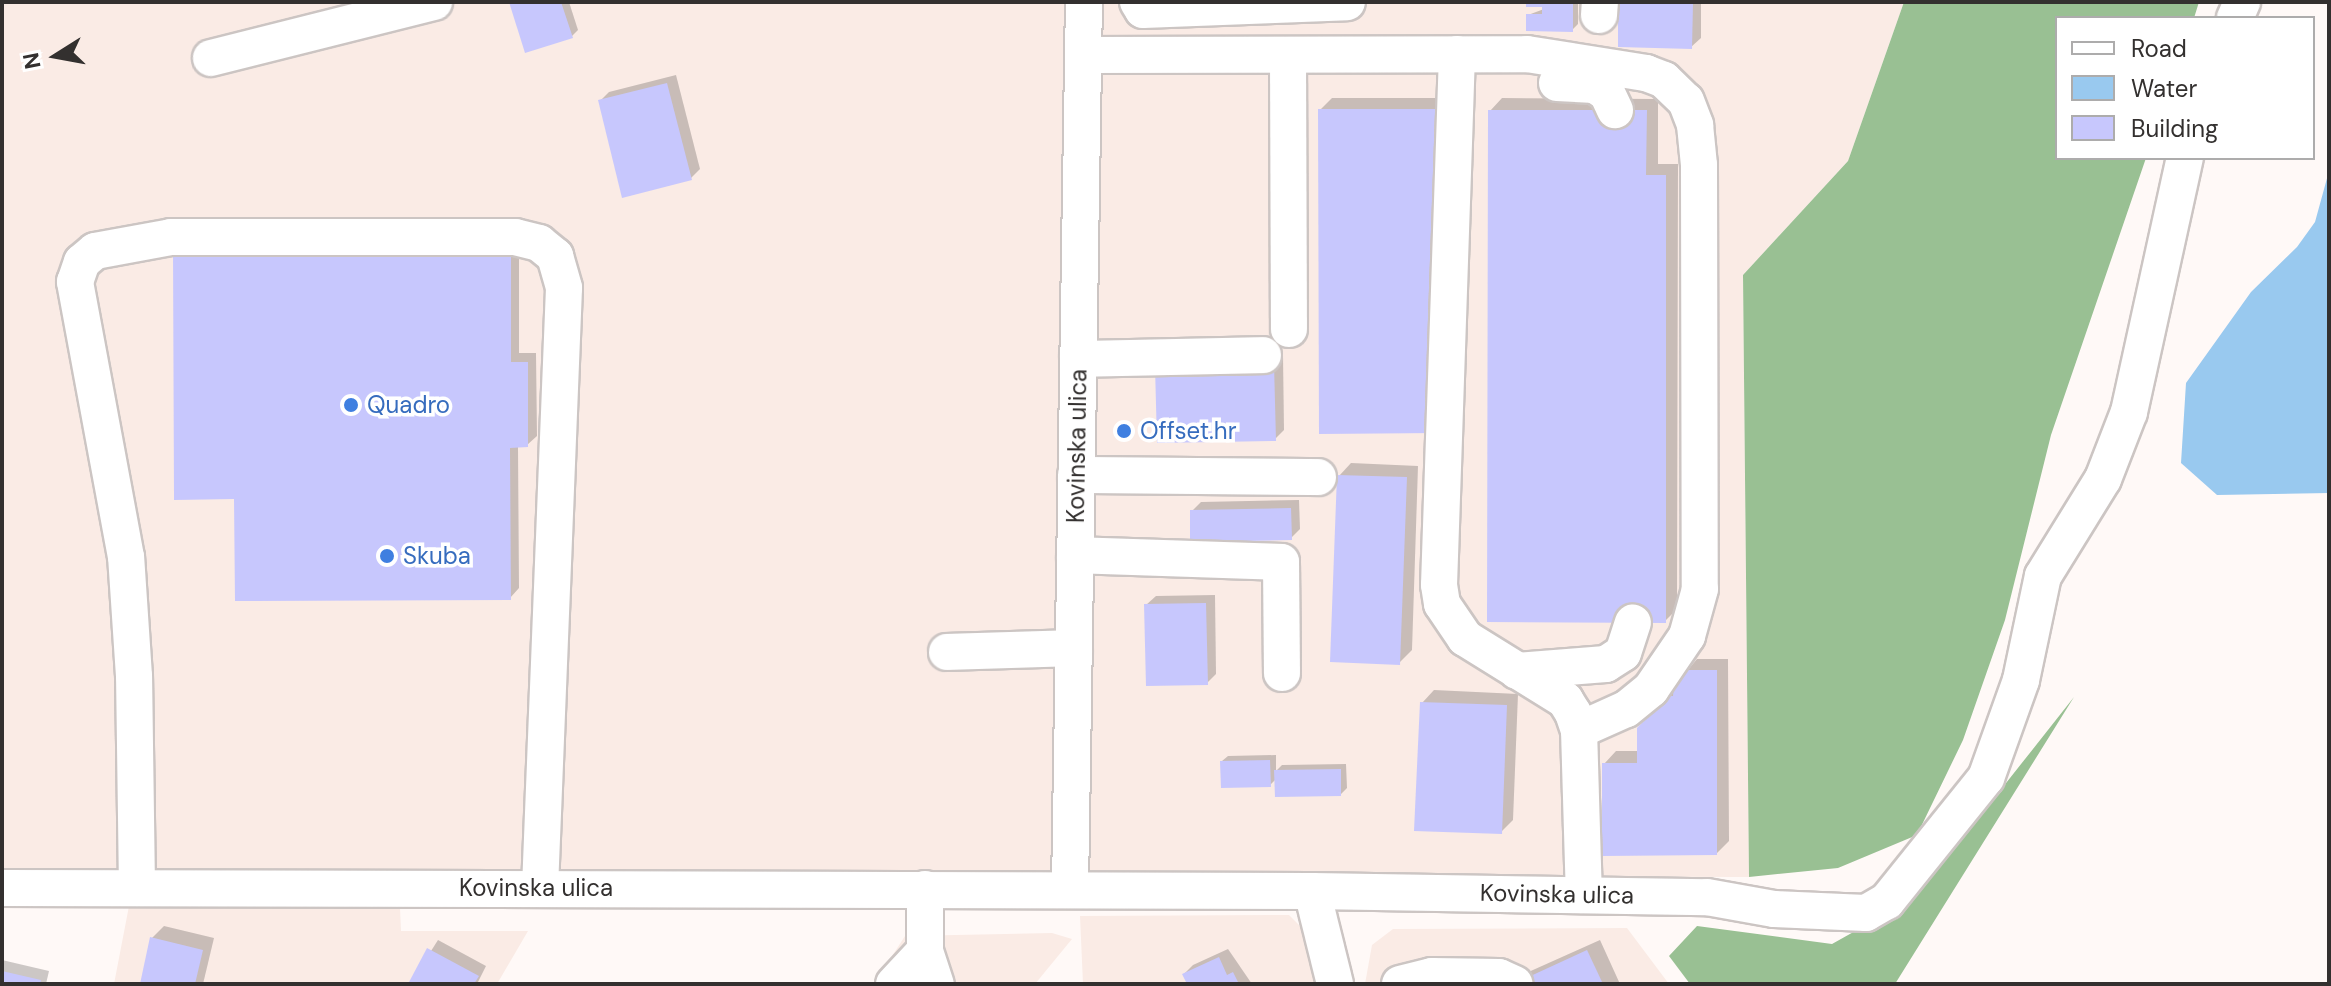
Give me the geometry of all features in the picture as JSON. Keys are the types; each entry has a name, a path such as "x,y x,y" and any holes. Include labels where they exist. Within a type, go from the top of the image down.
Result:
{"street":[{"path":"211,58 434,2"},
{"name":"Kovinska ulica","path":"1070,889 1084,2"},
{"path":"1138,2 1143,10 1347,2"},
{"path":"1457,54 1439,585 1442,604 1459,632 1515,671 1565,700 1579,730 1584,895"},
{"path":"1083,55 1527,54 1624,68 1664,80 1686,101 1695,125 1699,165 1700,589 1687,636 1651,689 1626,709 1579,730"},
{"path":"1527,54 1532,70 1542,79 1595,85 1607,93 1615,110"},
{"path":"1288,55 1289,329"},
{"name":"Kovinska ulica","path":"2,888 1312,891 1707,897 1774,909 1866,913 1887,901 1986,778 2021,680 2043,576 2103,479 2129,412 2185,160"},
{"path":"137,888 134,676 126,557 75,282 82,262 95,251 171,237 515,237 539,243 555,256 564,288 540,888"},
{"path":"1078,359 1263,355"},
{"path":"1076,475 1318,477"},
{"path":"1075,555 1281,562 1282,673"},
{"path":"1515,671 1560,671 1606,664 1623,653 1633,623"},
{"path":"947,652 1074,648"},
{"path":"894,984 930,968 925,889"},
{"path":"1312,891 1335,984"},
{"path":"1400,984 1432,976 1499,977 1515,984"}],"shaded area":[{"path":"2,2 1904,2 1848,161 1743,275 1749,877 2,874"},
{"path":"129,906 400,908 401,931 528,931 497,984 114,984"},
{"path":"1289,915 1306,932 1321,984 1083,984 1080,916"},
{"path":"1627,928 1669,984 1365,984 1372,945 1393,929"},
{"path":"1052,933 1072,939 1035,984 874,984 905,936"}],"green space":[{"path":"1904,2 2199,2 2195,16 2055,16 2055,160 2145,160 2051,435 2005,620 1963,740 1917,835 1838,868 1749,877 1743,275 1848,161"},
{"path":"2074,697 1895,984 1690,984 1669,956 1697,926 1832,944 1916,897"}],"water":[{"path":"2329,171 2329,493 2217,495 2181,463 2186,383 2251,292 2297,247 2315,222"}],"building":[{"path":"509,2 561,2 573,38 525,53"},
{"path":"1526,2 1573,2 1573,32 1526,31 1526,14 1542,14 1542,7 1526,7"},
{"path":"1618,2 1693,2 1692,49 1618,47"},
{"path":"667,83 692,180 622,198 598,100"},
{"path":"1318,109 1436,109 1438,433 1319,434"},
{"path":"1488,110 1647,110 1646,175 1666,175 1666,623 1487,622"},
{"name":"Quadro","path":"511,248 511,362 528,362 528,447 510,448 511,600 235,601 234,499 174,500 173,250"},
{"path":"1274,364 1276,441 1157,443 1155,366"},
{"path":"1337,475 1407,477 1400,665 1330,662"},
{"path":"1291,508 1292,540 1190,542 1190,510"},
{"path":"1206,603 1208,685 1146,686 1144,604"},
{"path":"1683,670 1717,670 1717,855 1602,856 1602,763 1637,763 1637,728 1667,696 1673,696 1674,682"},
{"path":"1420,702 1507,705 1502,834 1414,831"},
{"path":"1270,760 1271,787 1221,788 1220,761"},
{"path":"1341,769 1341,796 1275,797 1274,770"},
{"path":"150,937 203,950 195,984 140,984"},
{"path":"427,948 479,976 474,984 408,984"},
{"path":"1587,950 1603,984 1513,984"},
{"path":"1219,957 1227,975 1233,972 1239,984 1187,984 1182,974"},
{"path":"2,971 41,980 40,984 2,984"}],"place":[{"name":"Quadro","path":"351,405"},
{"name":"Offset.hr","path":"1124,431"},
{"name":"Skuba","path":"387,556"}]}
